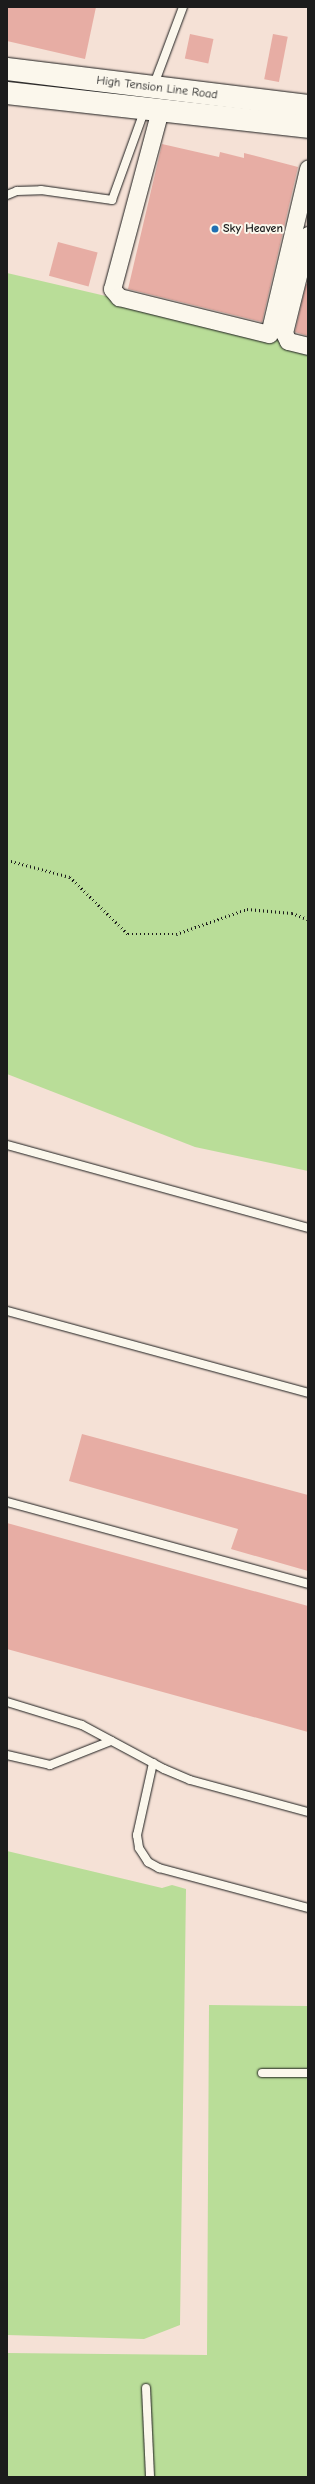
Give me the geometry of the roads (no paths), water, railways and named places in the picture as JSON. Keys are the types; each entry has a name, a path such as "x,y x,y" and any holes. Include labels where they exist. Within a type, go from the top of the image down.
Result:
{"main road":[{"name":"High Tension Line Road","path":"7,69 308,106"},
{"name":"High Tension Line Road","path":"7,93 308,127"}],"street":[{"path":"153,109 112,289 119,297 269,334 308,169"},
{"path":"308,236 284,333 288,341 308,346"}],"lane":[{"path":"153,87 183,7"},
{"path":"7,195 17,191 41,190 112,200 153,109"},
{"path":"7,1145 308,1228"},
{"path":"7,1311 308,1393"},
{"path":"7,1502 308,1584"},
{"path":"7,1702 56,1715 190,1780 308,1812"},
{"path":"7,1755 50,1765 111,1741"},
{"path":"153,1763 137,1835 138,1848 148,1862 159,1868 308,1908"},
{"path":"262,2073 308,2073"},
{"path":"146,2388 150,2477"}],"place":[{"name":"Sky Heaven","path":"215,229"}]}
